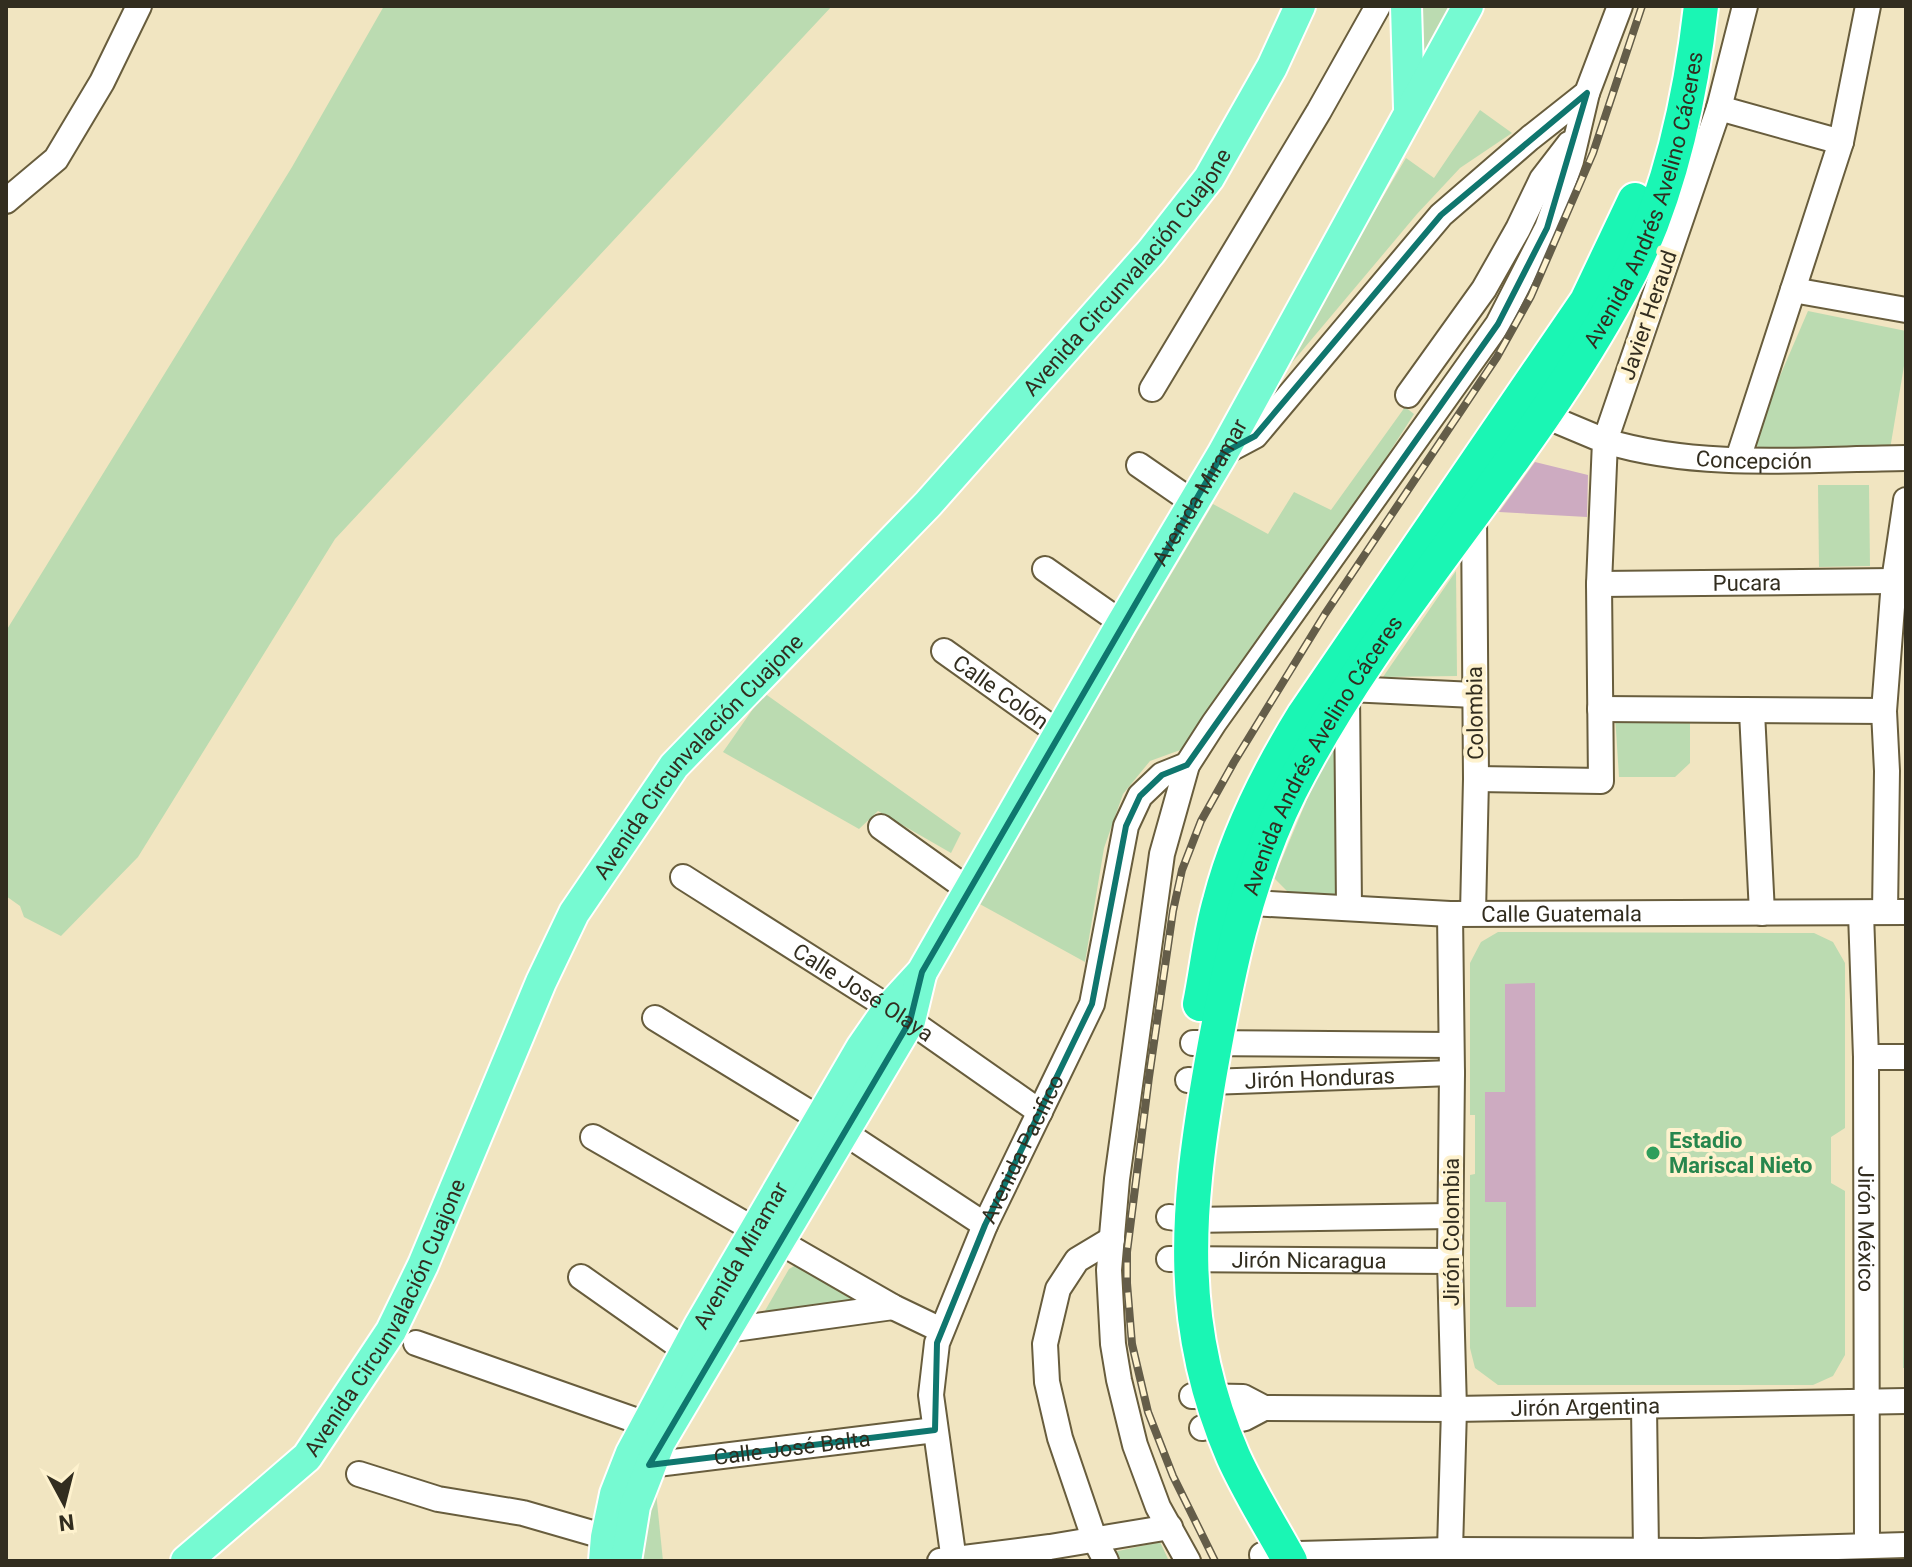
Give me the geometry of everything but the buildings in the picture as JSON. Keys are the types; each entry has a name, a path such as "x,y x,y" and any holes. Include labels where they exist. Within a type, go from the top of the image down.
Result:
{"highway":[{"name":"Avenida Andrés Avelino Cáceres","path":"1233,902 1266,846 1290,791 1348,690 1474,513 1587,301 1640,190 1655,144 1675,65 1677,6"},
{"name":"Avenida Andrés Avelino Cáceres","path":"1276,1558 1249,1489 1206,1411 1195,1319 1179,1260 1180,1218 1204,1044 1233,902 1238,845 1277,760 1304,715 1622,289 1674,154 1685,112 1701,6"}],"main road":[{"name":"Avenida Circunvalación Cuajone","path":"186,1561 307,1457 391,1331 423,1265 541,982 574,913 674,766 928,504 1151,252 1209,178 1272,67 1300,6"},
{"path":"1406,6 1409,110"},
{"name":"Avenida Miramar","path":"605,1549 622,1473 686,1351 768,1236 899,1015 1122,623 1223,453 1468,6"},
{"name":"Avenida Miramar","path":"626,1561 635,1506 649,1465 727,1330 768,1236"}],"street":[{"path":"6,201 56,159 102,82 139,6"},
{"path":"1152,389 1319,111 1378,6"},
{"path":"1188,1561 1158,1507 1138,1455 1119,1380 1110,1307 1117,1179 1162,854 1187,765 1276,634 1498,324 1547,228 1571,161 1587,93 1620,6"},
{"name":"Javier Heraud","path":"1476,779 1601,781 1599,584 1605,441 1719,108 1745,6"},
{"path":"1738,459 1841,142 1868,6"},
{"path":"1223,453 1255,436 1441,215 1587,93"},
{"path":"1719,108 1841,142"},
{"path":"1408,395 1484,289 1542,179 1578,132"},
{"path":"1793,290 1906,310"},
{"name":"Concepción","path":"1530,410 1638,451 1738,459 1906,458"},
{"path":"1139,465 1194,503"},
{"name":"Jirón México","path":"1867,1546 1866,1057 1884,912 1896,771 1884,711 1898,639 1894,581 1906,500"},
{"name":"Colombia","path":"1462,913 1476,779 1474,513"},
{"path":"1045,569 1122,623"},
{"name":"Pucara","path":"1599,584 1894,581"},
{"name":"Calle Colón","path":"944,651 1059,733"},
{"path":"1349,907 1348,690 1474,695"},
{"path":"1600,709 1884,711"},
{"path":"1752,712 1762,913"},
{"name":"Avenida Pacifico","path":"949,1560 932,1376 941,1330 985,1225 1092,1004 1126,826 1140,796 1162,775 1187,765"},
{"path":"881,827 969,890"},
{"name":"Calle José Olaya","path":"683,877 899,1015 1040,1112"},
{"name":"Calle Guatemala","path":"1233,902 1462,913 1884,912"},
{"name":"Jirón Colombia","path":"1450,1550 1454,1409 1450,1261 1451,1045 1462,913"},
{"path":"655,1018 832,1126 985,1225"},
{"name":"Jirón Honduras","path":"1204,1044 1451,1045"},
{"path":"1866,1057 1906,1057"},
{"name":"Jirón Honduras","path":"1199,1081 1452,1073"},
{"path":"593,1137 893,1307 941,1330"},
{"name":"Jirón Nicaragua","path":"1180,1218 1450,1216"},
{"path":"1106,1561 1094,1538 1060,1438 1047,1382 1045,1344 1058,1289 1077,1260 1112,1239"},
{"name":"Jirón Nicaragua","path":"1179,1260 1450,1261"},
{"path":"581,1277 686,1351"},
{"path":"727,1330 893,1307"},
{"path":"416,1343 646,1424"},
{"name":"Jirón Argentina","path":"1206,1411 1245,1418 1264,1408 1644,1407 1906,1401"},
{"path":"1644,1407 1646,1551"},
{"name":"Calle José Balta","path":"649,1465 935,1430"},
{"path":"359,1474 438,1499 523,1513 605,1549"},
{"path":"949,1560 1170,1527"},
{"path":"1276,1558 1450,1550 1646,1551 1697,1558 1906,1545"}],"highlighted area":[{"path":"1587,93 1547,228 1498,324 1187,765 1162,775 1140,796 1126,826 1092,1004 985,1225 937,1343 935,1430 649,1465 910,1021 922,972 1223,453 1255,436 1441,215"}],"green space":[{"path":"384,6 832,6 335,539 138,857 61,936 24,917 20,906 6,896 6,631 292,167"},
{"path":"1418,6 1451,6 1421,60"},
{"path":"1480,110 1512,133 1460,168 1417,214 1269,390 1406,158 1434,178"},
{"path":"1808,311 1906,331 1906,354 1890,449 1765,451 1755,445 1754,436"},
{"path":"1405,407 1414,414 1346,520 1207,721 1183,749 1150,761 1123,794 1104,848 1085,962 976,902 1213,504 1268,534 1294,492 1331,510"},
{"path":"1818,485 1869,485 1870,566 1819,567"},
{"path":"1456,571 1457,676 1383,677"},
{"path":"764,693 961,833 951,853 878,811 859,829 723,752"},
{"path":"1615,715 1690,715 1690,763 1675,777 1619,777"},
{"path":"1337,744 1339,896 1292,896 1274,878 1321,766"},
{"name":"Estadio Mariscal Nieto","path":"1498,932 1814,933 1833,942 1845,963 1845,1128 1831,1137 1831,1183 1845,1191 1845,1355 1833,1376 1813,1385 1498,1385 1475,1368 1470,1348 1470,1175 1475,1174 1475,1115 1470,1115 1470,963 1481,942"},
{"path":"1904,1099 1906,1368 1903,1368"},
{"path":"796,1265 858,1301 762,1316 789,1269"},
{"path":"656,1492 663,1561 641,1561 646,1519"},
{"path":"1160,1542 1169,1561 1113,1561 1109,1553"}],"railway":[{"path":"1215,1561 1173,1476 1148,1412 1132,1344 1127,1283 1127,1252 1149,1077 1173,911 1182,870 1201,821 1234,762 1325,614 1497,357 1531,296 1593,153 1642,6"}],"place":[{"name":"Estadio Mariscal Nieto","path":"1653,1153"}]}
